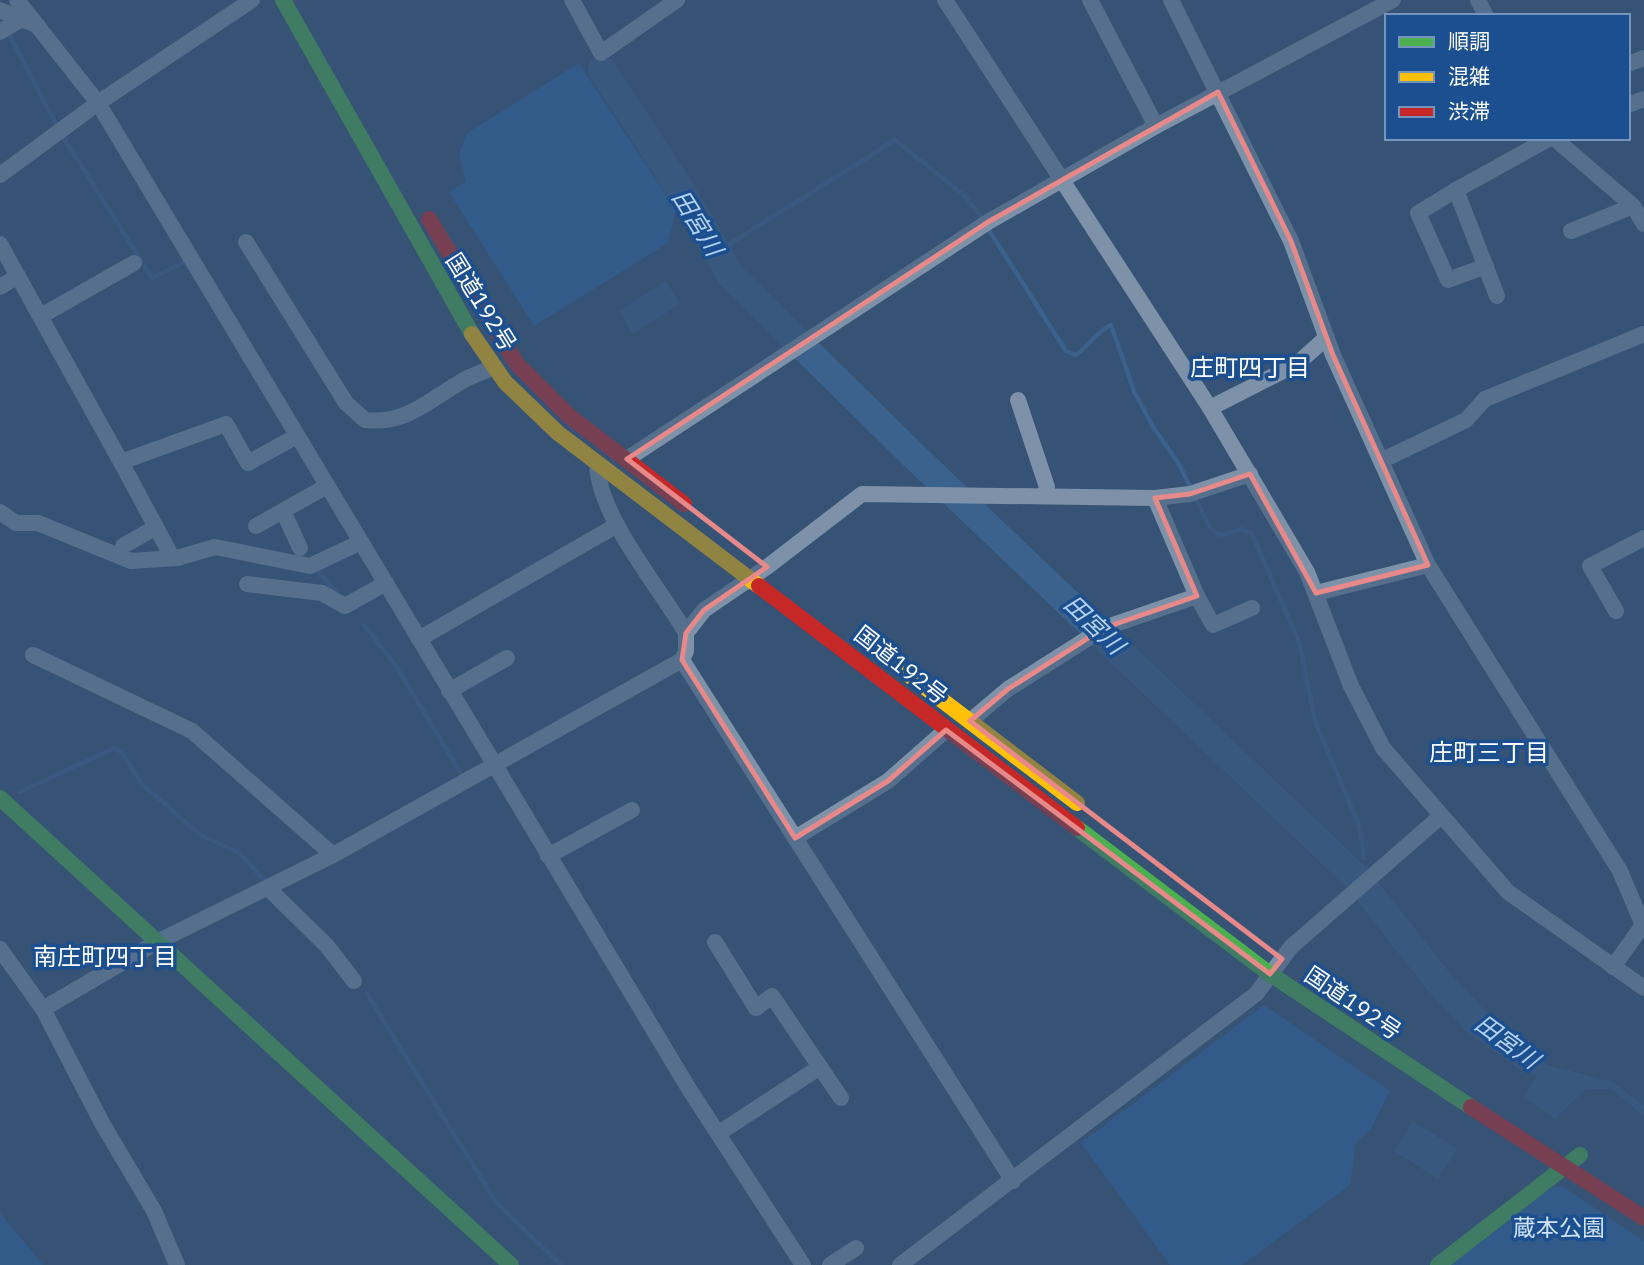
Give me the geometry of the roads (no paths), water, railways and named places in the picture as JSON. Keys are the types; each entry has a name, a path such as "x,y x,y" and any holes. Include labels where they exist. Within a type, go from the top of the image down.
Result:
{"main road":[{"name":"国道192号","path":"282,0 432,268 494,368 531,408 597,463 747,578 841,646 946,730 1270,974 1503,1129 1644,1218"},
{"name":"国道192号","path":"420,203 517,364 568,415 692,511"},
{"name":"国道192号","path":"896,664 1090,813"},
{"path":"0,797 511,1265"},
{"name":"国道192号","path":"1264,946 1288,963"},
{"path":"1563,1143 1596,1164"},
{"path":"1438,1265 1580,1154"}],"street":[{"path":"17,0 98,103 493,766 689,1089 803,1265"},
{"path":"0,175 98,103 251,0"},
{"path":"572,0 601,53 677,0"},
{"path":"944,0 1210,408 1250,474 1307,572 1351,686 1383,748 1508,892 1644,988"},
{"path":"1090,0 1156,126"},
{"path":"1171,0 1291,240 1327,337 1428,565 1620,872 1642,916 1643,925 1613,967"},
{"path":"627,459 985,224 1156,126 1393,0"},
{"path":"0,11 7,27 38,26"},
{"path":"1486,267 1448,280 1418,214 1455,190 1548,140"},
{"path":"1554,140 1633,206 1644,224"},
{"path":"1455,190 1497,296"},
{"path":"1571,231 1633,206"},
{"path":"246,242 345,403 365,419 397,419 430,404 463,380 494,368"},
{"path":"0,244 172,557"},
{"path":"41,316 134,263"},
{"path":"0,288 18,276"},
{"path":"1383,460 1466,420 1485,400 1644,334"},
{"path":"1210,408 1297,364 1327,337"},
{"path":"1018,400 1047,486 1044,496"},
{"path":"121,463 226,424 248,463 297,436"},
{"path":"43,1009 157,942 333,855 682,660 686,651 686,633 617,525 597,482 597,463"},
{"path":"686,633 704,610 747,578 767,568 862,494 1155,498 1193,494 1250,474"},
{"path":"256,526 327,486"},
{"path":"1155,498 1197,596 1213,625 1252,608"},
{"path":"283,511 300,548"},
{"path":"0,512 16,523 38,523 131,561 172,557 215,547 310,566 361,542"},
{"path":"419,639 617,525"},
{"path":"123,546 156,527"},
{"path":"1616,611 1590,566 1644,538"},
{"path":"1316,593 1428,565"},
{"path":"247,584 322,593 345,606 386,583"},
{"path":"971,721 1008,689 1100,631 1197,596"},
{"path":"33,655 192,731 333,855"},
{"path":"449,691 507,657"},
{"path":"682,660 1013,1181"},
{"path":"795,838 888,781 946,730"},
{"path":"548,856 632,810"},
{"path":"900,1265 1256,994 1270,974 1288,963 1362,883 1441,816"},
{"path":"268,888 327,946 354,981"},
{"path":"715,942 756,1008 772,996 841,1098"},
{"path":"0,949 43,1009 102,1123 154,1211 177,1265"},
{"path":"719,1133 820,1067"},
{"path":"830,1265 856,1248"}],"water":[{"path":"666,281 680,304 633,334 619,311"},
{"path":"1502,1028 1547,1065 1613,1082 1644,1106 1644,1116 1612,1089 1586,1089 1555,1119 1524,1097 1536,1077 1492,1039"},
{"path":"1413,1121 1457,1149 1438,1179 1394,1151"}],"waterway":[{"path":"0,17 58,128"},
{"name":"田宮川","path":"602,70 680,189 731,276 913,455 1357,878 1440,983 1474,1019 1526,1056"},
{"path":"62,135 152,278 187,261"},
{"path":"715,253 895,140 964,195 983,219"},
{"path":"987,227 1066,351 1076,355 1111,325 1134,391 1153,427 1179,464 1210,528 1220,535 1242,529 1252,534 1299,642 1315,721 1360,828 1364,858"},
{"path":"315,568 339,596"},
{"path":"364,625 394,663 460,772"},
{"path":"19,792 115,748 122,753 142,784 199,834 239,853 263,879"},
{"path":"1357,878 1361,870"},
{"path":"367,994 496,1202 561,1265"}],"district":[{"name":"庄町四丁目","path":"1250,368"},
{"name":"庄町三丁目","path":"1489,753"},
{"name":"南庄町四丁目","path":"105,957"}],"park label":[{"name":"蔵本公園","path":"1559,1228"}]}
